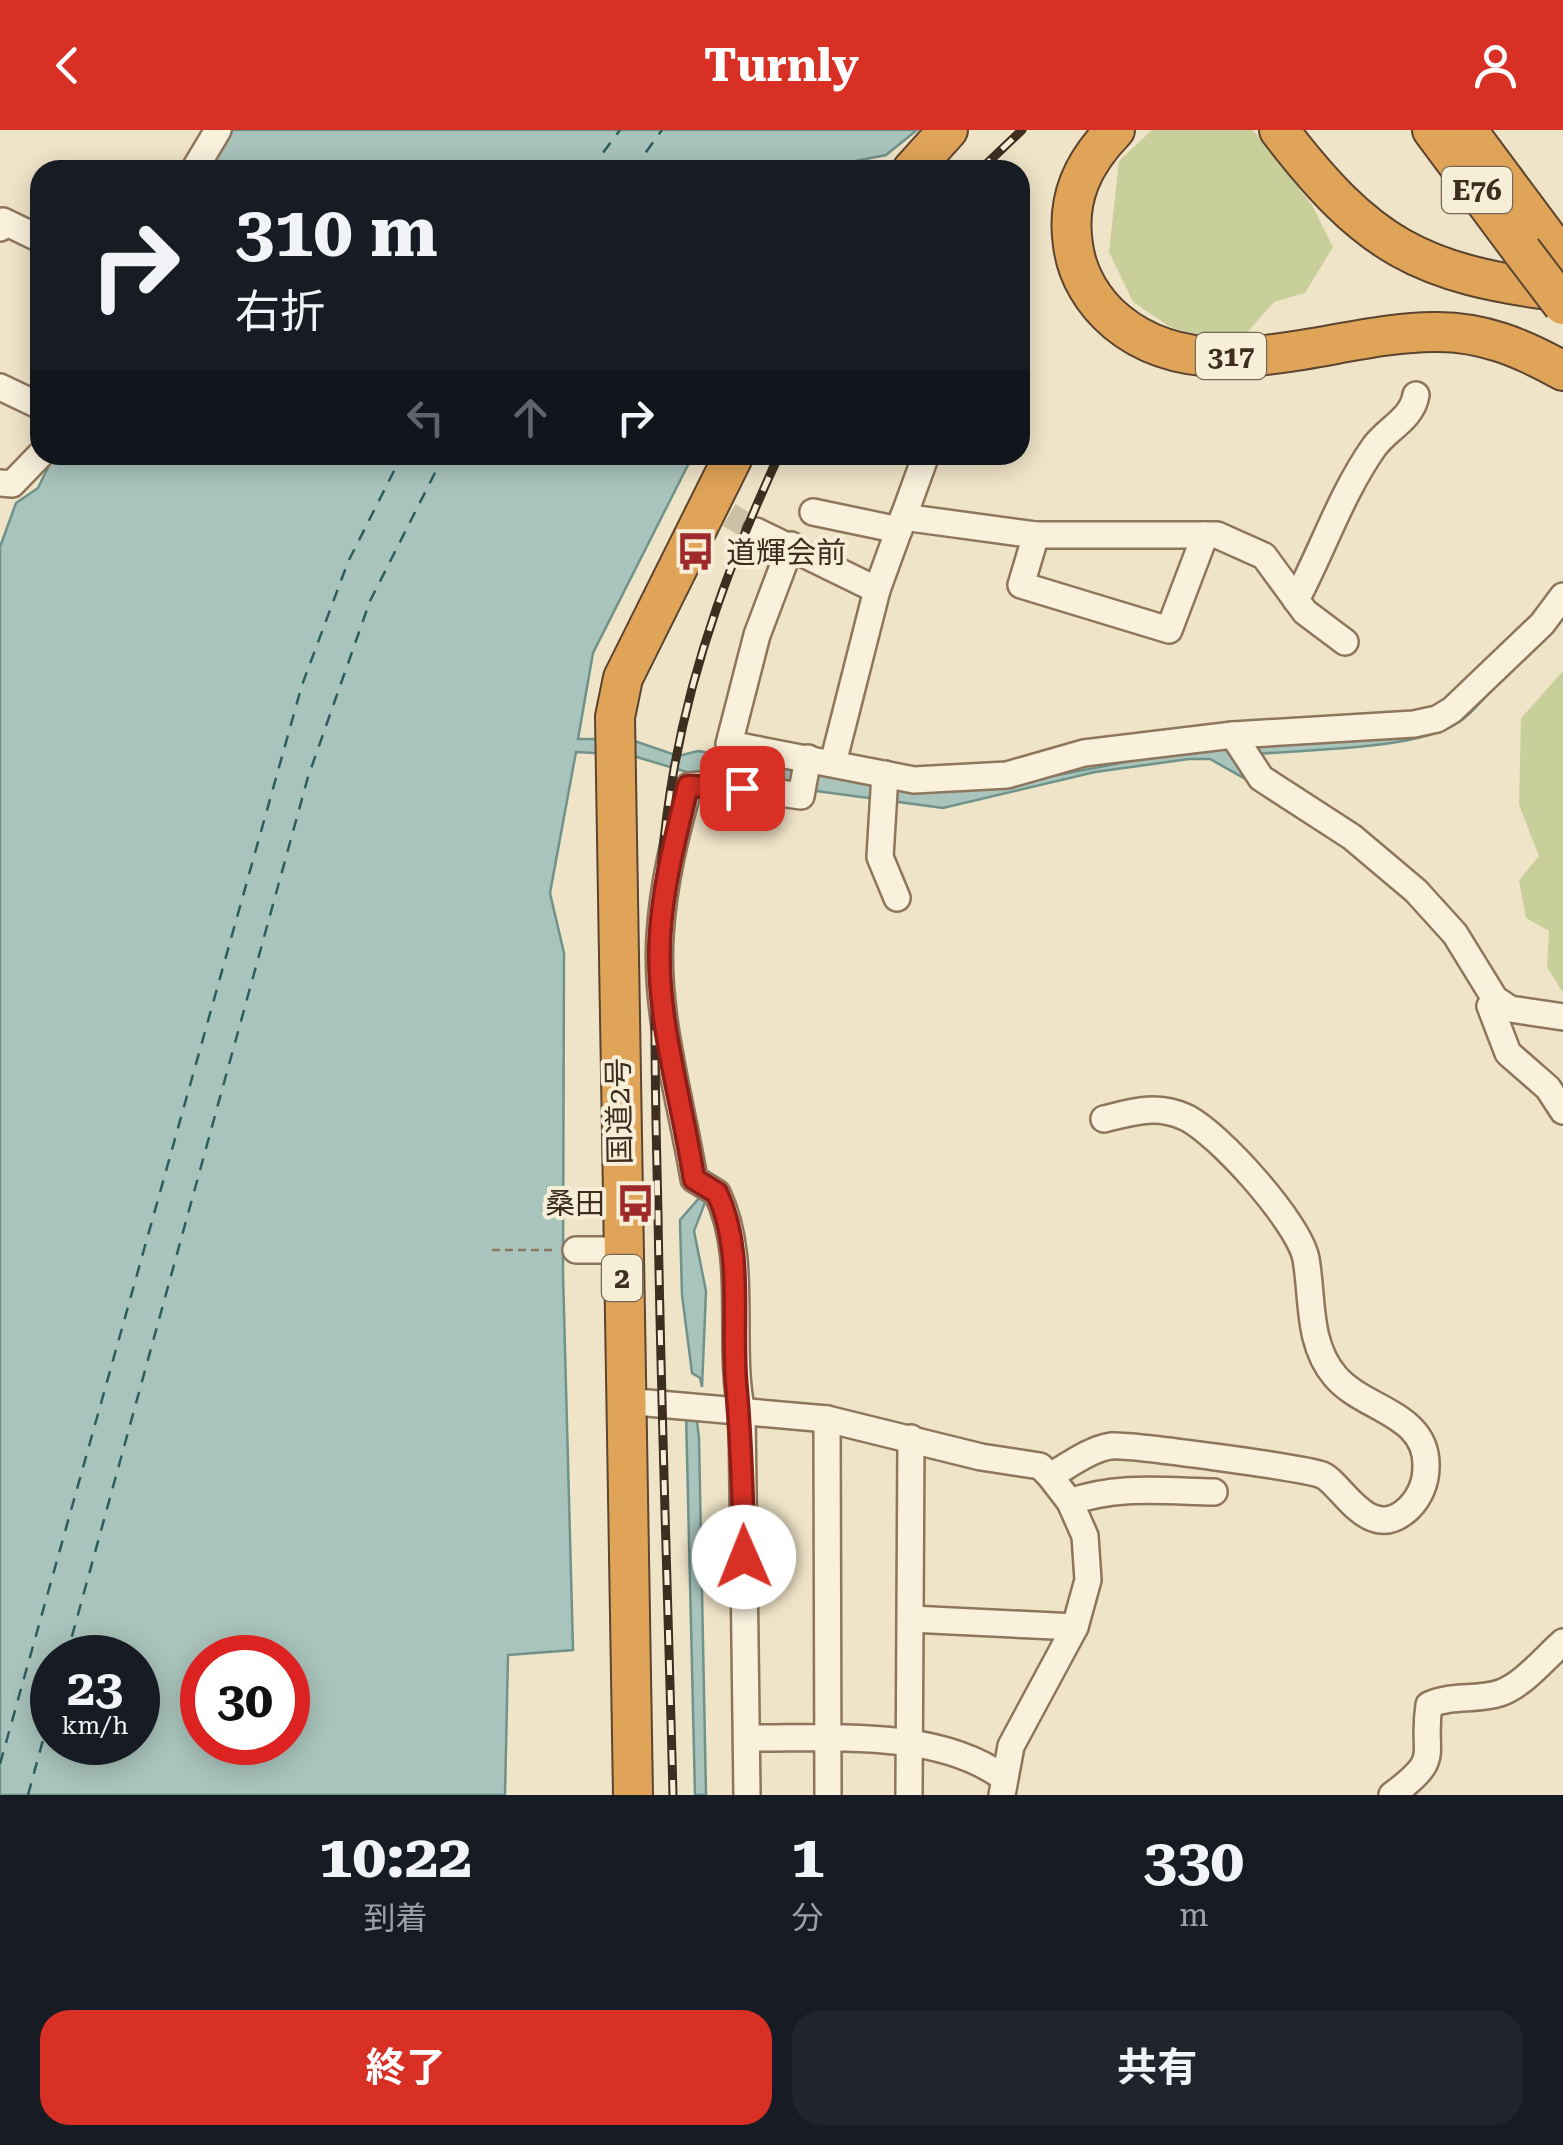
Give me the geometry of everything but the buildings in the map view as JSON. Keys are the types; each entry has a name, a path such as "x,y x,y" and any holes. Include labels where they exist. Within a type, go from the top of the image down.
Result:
{"highway":[{"path":"921,160 948,130"},
{"name":"317","path":"1116,130 1089,157 1070,225 1075,258 1086,285 1103,310 1132,335 1165,348 1248,356 1372,336 1436,332 1495,338 1563,371"},
{"path":"1279,130 1334,197 1391,246 1458,275 1563,292"},
{"name":"E76","path":"1432,130 1543,248"},
{"name":"E76","path":"1467,130 1543,248 1563,305"},
{"name":"国道2号","path":"633,1795 613,750 623,678 719,508 731,465"}],"street":[{"path":"200,160 218,130"},
{"path":"0,228 3,221 30,234"},
{"path":"0,386 30,401"},
{"path":"1296,600 1345,495 1376,444 1414,411 1416,395"},
{"path":"0,483 12,484 30,465"},
{"path":"748,1795 742,1413 736,1386 728,1215 717,1193 694,1179 663,1012 659,940 666,873 688,786 713,784 801,796 821,760 922,465"},
{"path":"813,512 901,524 1036,534 1218,535 1264,556 1296,600 1345,642"},
{"path":"756,531 877,590"},
{"path":"1036,534 1020,585 1170,630 1205,535"},
{"path":"791,545 757,634 730,744 914,780 1007,775 1084,754 1240,746 1438,720 1552,620 1563,596"},
{"path":"1240,746 1261,778 1352,837 1416,891 1454,934 1495,998 1510,1009 1563,1016"},
{"path":"885,774 880,857 896,898"},
{"path":"1495,998 1490,1006 1508,1053 1548,1088 1563,1110"},
{"path":"1050,1476 1112,1446 1325,1476 1359,1514 1384,1518 1406,1511 1420,1494 1427,1470 1425,1446 1408,1423 1334,1376 1317,1343 1306,1257 1292,1226 1220,1146 1186,1117 1147,1108 1104,1119"},
{"path":"576,1250 622,1250"},
{"path":"625,1401 827,1419 981,1457 1040,1466 1050,1476 1070,1502 1085,1536 1088,1580 1075,1626 1010,1746 1003,1787"},
{"path":"827,1419 828,1795"},
{"path":"909,1795 911,1438"},
{"path":"1070,1502 1098,1492 1124,1490 1214,1492"},
{"path":"911,1619 1075,1626"},
{"path":"1392,1795 1426,1764 1431,1748 1428,1705 1450,1696 1496,1694 1512,1688 1563,1642"},
{"path":"747,1738 911,1745 980,1760 1003,1787"}],"path":[{"path":"492,1250 576,1250"}],"green space":[{"path":"1152,130 1253,130 1312,205 1333,247 1305,293 1274,302 1243,337 1218,342 1170,327 1133,302 1109,252 1119,161"},
{"path":"1563,671 1563,993 1547,967 1549,931 1526,918 1519,880 1539,856 1519,805 1521,718"}],"water":[{"path":"227,130 917,130 886,155 860,160 209,160"},
{"path":"49,465 688,465 593,653 578,739 629,739 678,756 698,751 796,766 1016,783 1188,750 1359,738 1498,683 1464,718 1441,731 1391,743 1258,754 1251,782 1210,759 1189,759 1095,772 943,808 697,775 630,755 576,752 550,893 564,953 563,1274 573,1650 508,1655 505,1795 0,1795 0,547 16,503 38,488"},
{"path":"701,1196 706,1200 694,1231 706,1291 702,1387 700,1378 692,1373 682,1295 680,1220"},
{"path":"686,1413 696,1414 699,1438 706,1795 695,1795"}],"ferry route":[{"path":"598,160 620,130"},
{"path":"640,160 662,130"},
{"path":"0,1764 302,685 348,562 397,465"},
{"path":"72,1635 308,777 370,601 439,465"},
{"path":"28,1795 36,1765"}],"tunnel":[{"path":"729,515 756,531"}],"railway":[{"path":"990,160 1022,130"},
{"path":"673,1795 656,1102 660,880 674,769 692,687 730,570 775,465"}],"place":[{"name":"道輝会前","path":"696,552"},
{"name":"桑田","path":"635,1203"}],"route":[{"path":"742,788 688,786 666,873 659,940 663,1012 694,1179 717,1193 728,1215 731,1235 736,1386 742,1413 744,1557"}]}
